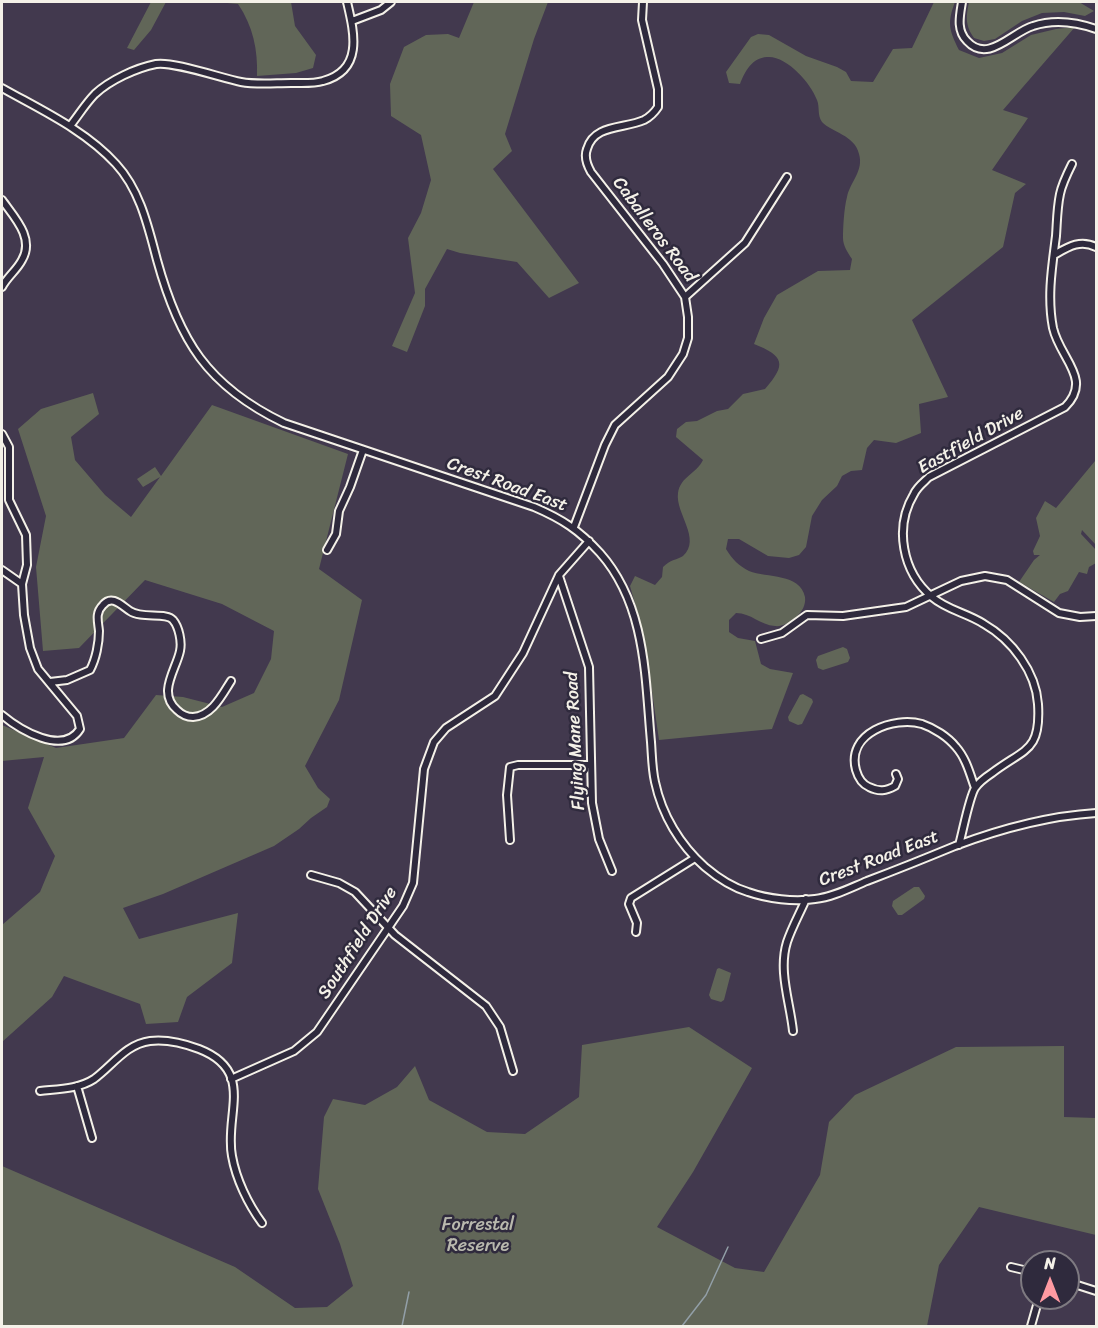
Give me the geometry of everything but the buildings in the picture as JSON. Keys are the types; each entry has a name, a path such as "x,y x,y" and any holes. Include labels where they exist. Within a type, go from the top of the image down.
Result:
{"street":[{"path":"70,126 95,94 126,75 159,63 243,82 322,82 341,72 350,61 355,49 352,21 346,2"},
{"path":"352,21 381,10 391,2"},
{"name":"Caballeros Road","path":"574,527 605,445 615,425 668,376 683,354 688,338 686,297 591,172 586,160 587,146 595,135 647,119 658,107 658,88 642,20 643,2"},
{"path":"962,2 959,20 962,35 972,46 979,49 998,46 1033,26 1058,22 1079,23 1096,29"},
{"name":"Crest Road East","path":"2,88 70,126 116,164 131,186 143,211 163,279 181,327 210,372 227,389 257,410 284,423 557,516 589,541 611,566 628,596 635,616 645,676 655,782 670,824 695,858 731,886 749,893 779,899 815,899 841,892 959,845 1034,822 1067,815 1096,813"},
{"path":"1054,255 1060,195 1072,164"},
{"path":"686,297 745,243 787,177"},
{"path":"2,200 22,229 27,244 22,260 2,287"},
{"path":"1054,255 1075,244 1083,243 1096,247"},
{"name":"Eastfield Drive","path":"975,788 985,777 1030,747 1036,737 1038,702 1034,684 1016,651 1002,636 984,623 945,606 931,596 921,584 903,549 902,525 915,491 929,477 1065,407 1073,399 1077,390 1075,375 1060,350 1053,329 1050,286 1054,255"},
{"path":"2,434 9,447 9,500 26,534 27,565 22,584 24,615 30,648 38,669 77,716 80,729 75,736 63,741 35,736 12,724 2,715"},
{"path":"327,550 336,534 339,511 363,450"},
{"name":"Southfield Drive","path":"231,1079 294,1051 317,1032 388,928 409,894 413,883 423,769 429,751 446,728 482,707 495,696 523,653 559,575 589,541"},
{"path":"2,570 22,584"},
{"name":"Flying Mane Road","path":"559,575 589,667 591,793 599,839 612,871"},
{"path":"761,639 782,633 807,615 843,616 906,607 967,579 985,576 1007,580 1059,613 1069,616 1096,616"},
{"path":"50,682 67,680 90,670 97,648 99,630 97,620 100,609 103,604 111,601 117,602 136,615 174,620 181,649 170,678 168,696 172,706 180,713 189,717 199,716 209,711 218,702 231,681"},
{"path":"896,774 895,786 879,791 867,787 859,778 855,767 855,757 859,746 866,736 878,727 896,723 921,724 943,734 957,747 975,788 959,845"},
{"path":"510,840 507,795 510,767 590,765"},
{"path":"636,932 637,922 629,904 631,898 695,858"},
{"path":"311,875 355,892 388,928 486,1006 500,1027 513,1071"},
{"path":"794,1031 787,996 784,958 787,943 806,899"},
{"path":"40,1091 77,1086 94,1079 131,1048 144,1042 159,1040 183,1044 218,1060 231,1079 235,1099 232,1156 247,1197 262,1223"},
{"path":"77,1086 92,1138"},
{"path":"1011,1267 1020,1269"},
{"path":"1080,1286 1096,1291"},
{"path":"1030,1326 1035,1310"}],"green space":[{"path":"151,2 166,2 151,30 134,50 127,48"},
{"path":"216,2 291,2 295,26 316,55 313,68 296,73 257,76 254,38 243,12 238,4"},
{"path":"474,2 548,2 534,39 505,134 512,151 493,169 579,283 549,298 517,262 447,249 425,289 425,306 407,352 392,346 415,293 408,238 421,213 431,180 421,135 391,116 390,84 404,47 426,35 448,34 459,38"},
{"path":"934,2 955,2 950,21 953,37 959,50 979,58 1002,53 1031,35 1075,27 1003,110 1028,118 992,170 1026,184 1015,193 1003,247 912,320 948,397 919,404 921,433 896,443 874,440 867,448 862,470 851,471 842,476 837,486 822,500 812,516 806,547 799,555 789,558 768,556 739,539 728,539 726,549 742,567 756,573 790,580 802,589 805,597 800,613 792,621 783,625 765,624 736,613 729,620 729,632 738,638 755,641 761,664 770,669 793,673 772,729 659,740 644,636 630,586 635,576 655,585 662,577 663,567 683,556 688,549 689,534 680,509 678,493 685,479 703,460 676,437 677,429 686,422 697,421 717,411 728,409 743,394 765,389 777,373 779,362 771,353 754,344 764,318 777,295 818,271 850,270 852,259 844,244 843,229 847,197 860,166 859,154 853,142 822,122 814,93 804,78 782,60 767,57 757,60 747,70 740,84 729,83 726,72 751,37 758,34 769,35 806,56 837,67 846,72 851,81 873,82 893,49 912,48"},
{"path":"969,2 1079,2 1094,11 1085,16 1064,12 1042,13 1022,21 995,39 984,41 974,38 969,29 967,17"},
{"path":"93,393 99,414 71,437 75,460 105,495 131,517 160,477 143,487 137,479 155,467 161,476 212,405 348,454 319,569 362,600 339,700 305,766 318,788 330,799 327,807 274,846 163,894 123,908 139,939 238,913 232,963 187,997 178,1022 146,1024 140,1004 64,976 52,997 2,1042 2,925 40,892 55,856 28,808 44,757 2,761 2,725 56,748 124,738 156,695 183,697 222,707 254,693 271,659 274,631 222,604 145,580 79,648 43,651 36,567 46,516 18,429 41,409"},
{"path":"1095,461 1096,545 1082,530 1081,534 1096,550 1096,563 1089,567 1087,574 1079,572 1068,591 1060,594 1054,602 1019,582 1040,555 1034,555 1033,551 1040,536 1036,518 1045,501 1056,508"},
{"path":"843,647 847,649 850,658 848,662 823,670 818,668 816,660 818,656"},
{"path":"803,694 813,702 802,724 798,725 789,721 788,717 800,695"},
{"path":"914,887 919,887 925,896 924,899 902,915 898,915 892,906 893,901"},
{"path":"719,968 731,973 724,1000 721,1002 711,999 709,995"},
{"name":"Forrestal Reserve","path":"689,1027 752,1068 693,1172 657,1227 735,1268 764,1272 820,1175 829,1122 855,1095 956,1047 1064,1046 1064,1117 1096,1118 1096,1235 979,1207 939,1265 927,1326 2,1326 2,1166 235,1267 295,1308 327,1307 353,1286 340,1244 318,1189 324,1117 333,1099 365,1105 397,1087 415,1066 429,1100 487,1132 525,1134 579,1097 582,1045"}],"waterway":[{"path":"682,1326 706,1295 728,1247"},
{"path":"402,1326 409,1292"}]}
